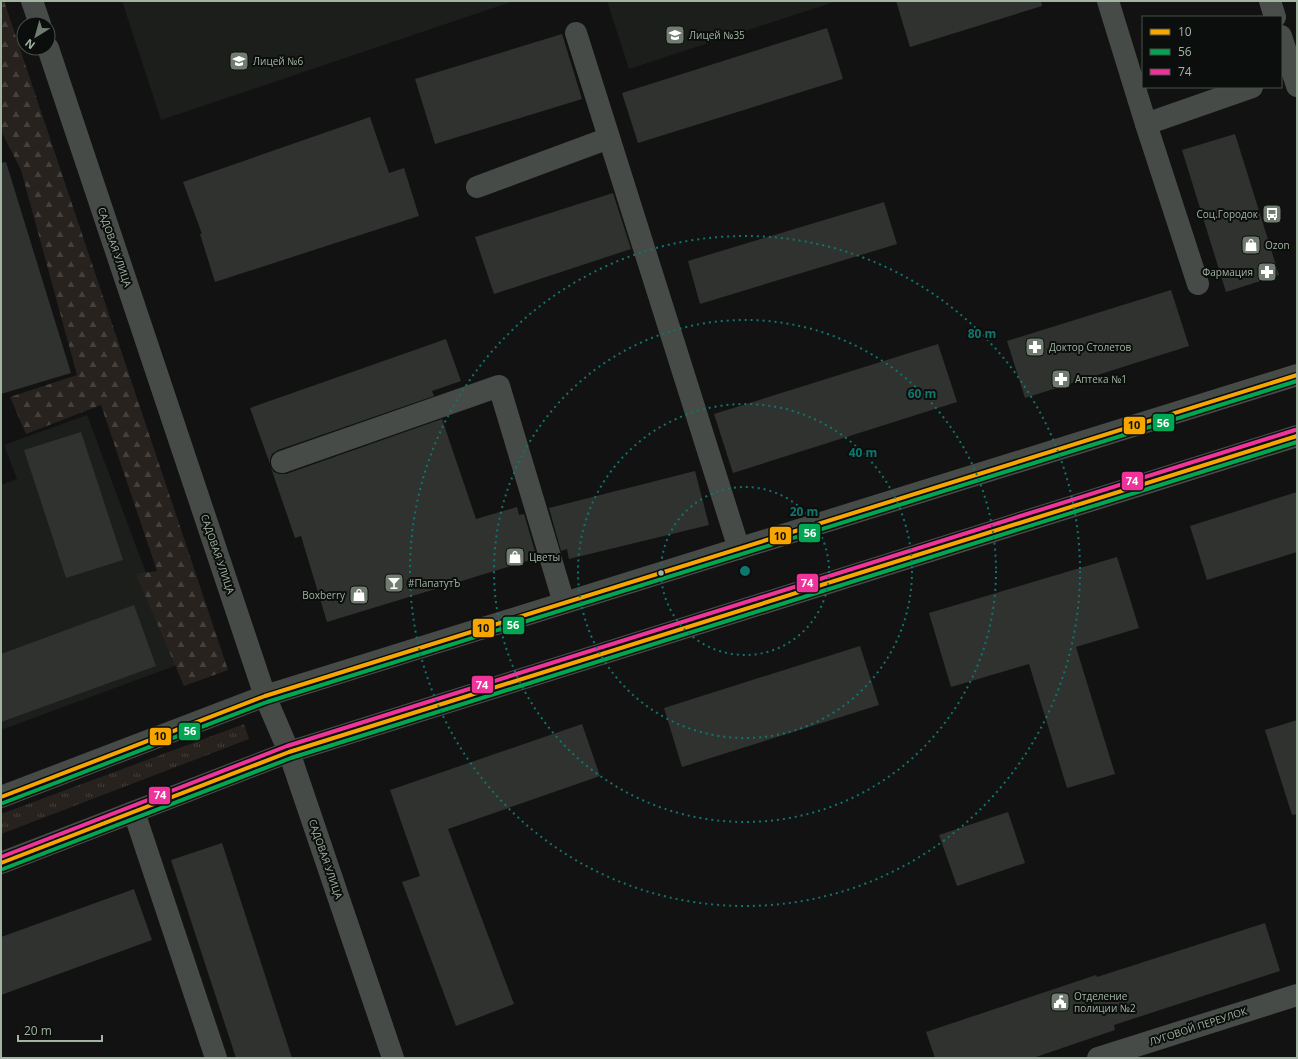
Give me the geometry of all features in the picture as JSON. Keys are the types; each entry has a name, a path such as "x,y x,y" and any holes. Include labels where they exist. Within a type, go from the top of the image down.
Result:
{"main road":[{"path":"1270,1 1275,16"},
{"path":"1282,41 1290,79"}],"street":[{"path":"32,1 37,16"},
{"path":"1108,1 1198,284"},
{"path":"576,33 739,549"},
{"name":"САДОВАЯ УЛИЦА","path":"51,56 265,696 289,752 392,1058"},
{"path":"1146,124 1249,88"},
{"path":"477,187 609,138"},
{"path":"1,797 265,696 1297,375"},
{"path":"282,462 499,386 564,603"},
{"path":"1,863 289,752 1297,436"},
{"path":"134,812 216,1058"},
{"name":"ЛУГОВОЙ ПЕРЕУЛОК","path":"1098,1058 1297,995"}],"shaded area":[{"name":"Лицей №6","path":"122,1 514,1 161,120"},
{"name":"Лицей №35","path":"607,1 837,1 629,69"},
{"path":"87,415 180,664 1,730 1,485 17,479 4,445"}],"green space":[{"path":"1,1 4,1 16,37 16,56 22,56 228,670 184,686 136,574 157,571 101,405 26,434 10,397 77,375 21,170 1,131"},
{"path":"244,724 249,739 1,834 1,814"}],"building":[{"path":"896,1 1041,1 1042,6 910,47"},
{"path":"827,28 843,79 638,143 622,93"},
{"path":"562,34 582,99 435,144 415,79"},
{"path":"370,117 389,173 404,168 419,216 215,282 200,234 202,234 183,182"},
{"path":"1235,134 1279,275 1226,292 1182,150"},
{"path":"6,162 71,373 1,394 1,163"},
{"path":"613,193 631,249 494,294 475,237"},
{"path":"884,202 897,244 700,304 688,261"},
{"path":"1171,290 1189,346 1025,398 1007,341"},
{"path":"446,339 461,381 432,391 434,396 278,450 272,454 270,464 250,408"},
{"path":"938,344 957,402 733,473 714,414"},
{"path":"442,419 476,519 517,507 519,515 524,514 537,558 327,622 301,536 295,538 271,468 274,472 279,474 286,474"},
{"path":"81,432 123,560 66,578 24,450"},
{"path":"695,471 709,525 569,559 567,549 561,551 549,508"},
{"path":"1297,492 1297,552 1207,580 1190,526"},
{"path":"1117,557 1139,628 1076,647 1115,774 1067,788 1029,664 951,687 929,613"},
{"path":"134,605 156,666 1,722 1,654"},
{"path":"860,646 879,705 682,767 664,708"},
{"path":"1297,720 1297,814 1292,815 1265,730"},
{"path":"582,724 600,776 448,829 514,1004 456,1026 402,882 420,876 390,790"},
{"path":"1008,812 1025,863 957,886 939,835"},
{"path":"222,843 292,1058 236,1058 171,860"},
{"path":"134,889 152,940 1,995 1,937"},
{"path":"1265,923 1280,971 1114,1025 1115,1030 1033,1058 935,1058 926,1032 1096,975 1097,977"}],"transit line":[{"name":"10","path":"1,797 265,696 1297,375"},
{"name":"56","path":"3,803 267,702 1297,381"},
{"name":"74","path":"1,857 287,746 1295,430"},
{"name":"10","path":"1,863 289,752 1297,436"},
{"name":"56","path":"3,869 291,758 1297,442"}],"place":[{"name":"Лицей №35","path":"675,35"},
{"name":"Лицей №6","path":"239,61"},
{"name":"Соц.Городок","path":"1272,214"},
{"name":"Ozon","path":"1251,245"},
{"name":"Фармация","path":"1267,272"},
{"name":"Доктор Столетов","path":"1035,347"},
{"name":"Аптека №1","path":"1061,379"},
{"name":"Цветы","path":"515,557"},
{"name":"#ПапатутЪ","path":"394,583"},
{"name":"Boxberry","path":"359,595"},
{"name":"Отделение полиции №2","path":"1060,1002"}]}
